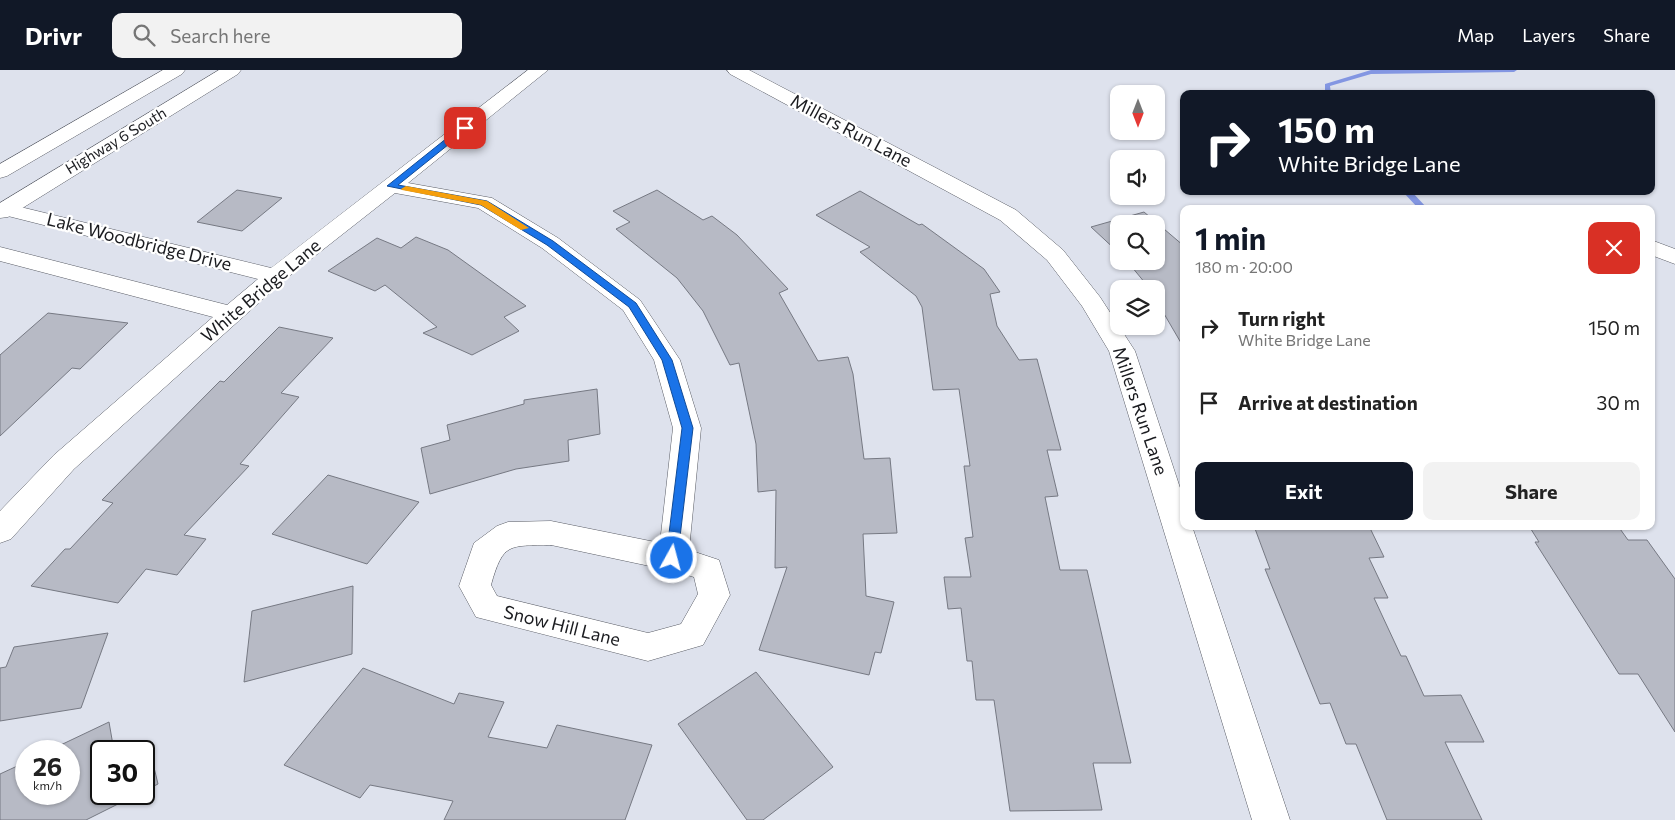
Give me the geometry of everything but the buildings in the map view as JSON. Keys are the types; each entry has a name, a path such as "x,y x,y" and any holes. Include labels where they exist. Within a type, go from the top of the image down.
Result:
{"street":[{"name":"Highway 6 South","path":"0,172 176,70"},
{"name":"Highway 6 South","path":"2,211 232,70"},
{"name":"White Bridge Lane","path":"0,532 64,462 275,276 538,70"},
{"name":"Millers Run Lane","path":"736,70 1008,215 1055,255 1092,302 1122,351 1271,820"},
{"path":"391,186 484,203 550,243 632,305 667,360 687,428 672,558"},
{"name":"Lake Woodbridge Drive","path":"2,211 275,276"},
{"path":"1655,250 1675,257"},
{"path":"0,254 232,314"},
{"name":"Snow Hill Lane","path":"551,533 672,558 708,569 714,595 692,635 648,647 488,607 474,586 485,552 508,534 551,533"}],"waterway":[{"path":"1328,90 1327,85 1371,72 1514,70"},
{"path":"1410,195 1420,205"}],"slow traffic":[{"path":"406,189 484,203 524,228"}],"route":[{"path":"465,128 391,186 484,203 550,243 632,305 667,360 687,428 672,558"}]}
